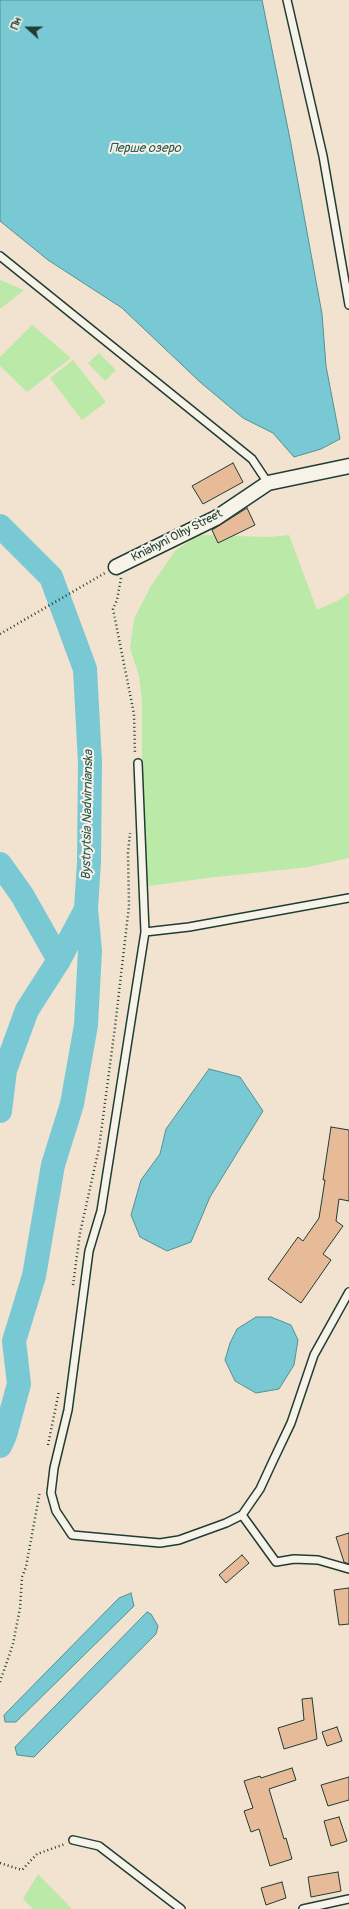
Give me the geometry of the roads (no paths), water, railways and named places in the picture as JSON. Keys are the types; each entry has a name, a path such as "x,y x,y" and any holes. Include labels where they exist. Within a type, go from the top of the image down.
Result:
{"street":[{"name":"Kniahyni Olhy Street","path":"118,572 216,518 268,483 349,466"}],"lane":[{"path":"287,0 323,156 349,305"},
{"path":"0,256 252,459 268,483"},
{"path":"138,763 145,932 101,1211 89,1251 68,1410 54,1468 51,1492 56,1511 72,1535 160,1543 179,1540 226,1523 242,1515 260,1489 291,1423 314,1355 349,1292"},
{"path":"145,932 189,927 349,898"},
{"path":"242,1515 276,1562 294,1559 318,1560 349,1569"},
{"path":"73,1840 99,1846 181,1909"},
{"path":"303,1909 349,1899"}],"water":[{"name":"Перше озеро","path":"0,0 262,0 290,139 322,314 326,366 340,439 321,449 294,457 273,433 243,418 200,382 122,308 48,260 0,221"},
{"path":"209,1069 240,1077 263,1111 210,1197 191,1242 167,1251 140,1237 131,1215 141,1180 160,1154 166,1129"},
{"path":"256,1317 271,1317 291,1325 298,1340 294,1365 279,1389 256,1393 235,1381 225,1360 230,1343 237,1329"},
{"path":"131,1593 134,1606 16,1722 5,1722 4,1715 119,1598"},
{"path":"147,1612 151,1614 158,1626 156,1634 34,1757 17,1755 15,1747"}],"waterway":[{"name":"Bystrytsia Nadvirnianska","path":"0,526 51,577 85,669 90,763 89,862 86,909 59,960 27,1010 5,1070 0,1111"},
{"path":"0,864 22,895 59,960"},
{"path":"0,1446 5,1435 19,1384 14,1341 34,1276 53,1165 72,1104 86,1025 90,951 86,909"}]}
